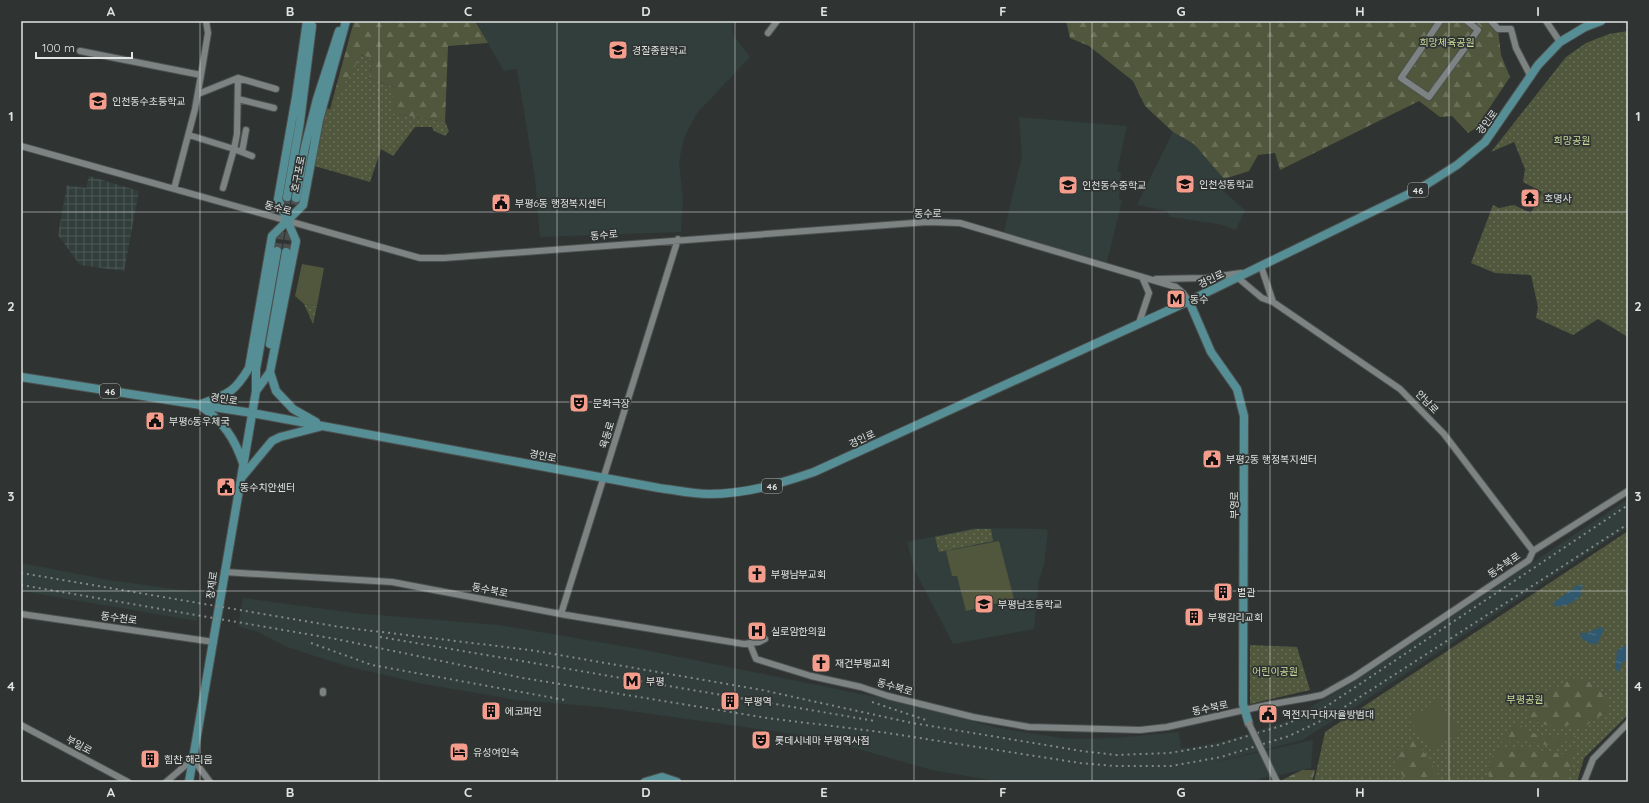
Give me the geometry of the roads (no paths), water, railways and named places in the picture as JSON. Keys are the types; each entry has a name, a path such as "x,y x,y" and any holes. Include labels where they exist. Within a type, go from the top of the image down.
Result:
{"main road":[{"name":"호구포로","path":"308,21 278,199 287,221 303,205 319,120 346,21"},
{"name":"호구포로","path":"313,21 292,198 317,99 343,21"},
{"name":"경인로","path":"21,377 252,413 659,488 707,494 748,492 814,472 1189,301 1421,188 1457,165 1485,142 1531,77 1560,42 1585,27 1602,21"},
{"path":"200,405 225,395 238,385 249,368 272,236 287,221 296,241 270,372 256,391"},
{"name":"장제로","path":"189,782 256,391 265,372 282,251"},
{"name":"부영로","path":"1189,301 1211,352 1237,389 1244,416 1245,711 1249,724"},
{"path":"249,368 256,391"},
{"path":"270,372 276,391 294,409 322,426"},
{"path":"200,405 218,419 227,430 237,445 243,464"},
{"path":"241,479 272,441 280,437 322,426"},
{"path":"645,782 662,777 677,782"}],"street":[{"path":"174,189 198,94 208,33 206,21"},
{"path":"768,34 777,21"},
{"path":"1440,21 1401,78 1429,97 1478,30 1467,21"},
{"path":"1491,21 1498,29 1511,29 1516,48 1531,77"},
{"path":"1546,21 1560,42"},
{"path":"80,51 201,75"},
{"path":"198,94 238,78 276,89"},
{"path":"223,188 237,134 238,78"},
{"path":"238,99 274,108"},
{"path":"242,152 246,130"},
{"path":"188,135 252,156"},
{"name":"동수로","path":"21,146 420,258 444,258 678,239 927,222 960,223 1176,287 1189,301"},
{"name":"육동로","path":"561,614 678,239"},
{"path":"1261,266 1272,302"},
{"path":"1149,279 1206,278 1246,273"},
{"path":"1139,323 1149,293 1142,277"},
{"name":"안남로","path":"1237,277 1262,298 1272,302 1400,389 1444,434 1534,551"},
{"name":"동수북로","path":"750,644 756,659 811,676 861,687 888,696 973,717 1029,727 1140,730 1167,727 1322,695 1343,684 1529,560 1534,551 1628,491"},
{"name":"동수북로","path":"224,572 392,582 561,614 750,644 765,639"},
{"name":"동수천로","path":"21,614 214,642"},
{"path":"1584,782 1593,759 1628,723"},
{"path":"1249,724 1277,782"},
{"name":"부일로","path":"21,725 128,782"},
{"path":"166,782 193,759 210,782"}],"water":[{"path":"1578,585 1583,585 1580,597 1564,606 1553,605 1554,602"},
{"path":"1600,627 1604,628 1604,630 1597,644 1591,644 1582,639 1580,633 1587,633"},
{"path":"1628,644 1628,660 1623,662 1618,672 1615,669 1617,650"}],"tunnel":[{"path":"277,251 287,197"},
{"path":"286,252 296,198"}],"railway":[{"path":"21,573 340,627 530,650 762,690 912,723 1082,751 1116,755 1169,753 1218,745 1284,725 1324,708 1628,505"},
{"path":"21,585 336,639 523,678 767,718 881,732 1080,763 1114,766 1171,766 1221,757 1289,736 1329,717 1628,524"},
{"path":"380,637 875,721"},
{"path":"311,643 372,665 565,700"},
{"path":"872,702 929,721"}],"place":[{"name":"경잘종합학교","path":"618,50"},
{"name":"인천동수초등학교","path":"98,101"},
{"name":"인천성동학교","path":"1185,184"},
{"name":"인천동수중학교","path":"1068,185"},
{"name":"호명사","path":"1530,198"},
{"name":"부평6동 행정복지센터","path":"501,203"},
{"name":"동수","path":"1176,299"},
{"name":"문화극장","path":"579,403"},
{"name":"부평6동우체국","path":"155,421"},
{"name":"부평2동 행정복지센터","path":"1212,459"},
{"name":"동수치안센터","path":"226,487"},
{"name":"부평남부교회","path":"757,574"},
{"name":"별관","path":"1223,592"},
{"name":"부평남초등학교","path":"984,604"},
{"name":"부평감리교회","path":"1194,617"},
{"name":"실로암한의원","path":"757,631"},
{"name":"재건부평교회","path":"821,663"},
{"name":"부평","path":"632,681"},
{"name":"부평역","path":"730,701"},
{"name":"에코파인","path":"491,711"},
{"name":"역전지구대자율방범대","path":"1268,714"},
{"name":"롯데시네마 부평역사점","path":"761,740"},
{"name":"유성여인숙","path":"459,752"},
{"name":"힘찬 해리움","path":"150,759"}],"park label":[{"name":"희망체육공원","path":"1447,42"},
{"name":"희망공원","path":"1572,140"},
{"name":"어린이공원","path":"1275,671"},
{"name":"부평공원","path":"1525,699"}]}
